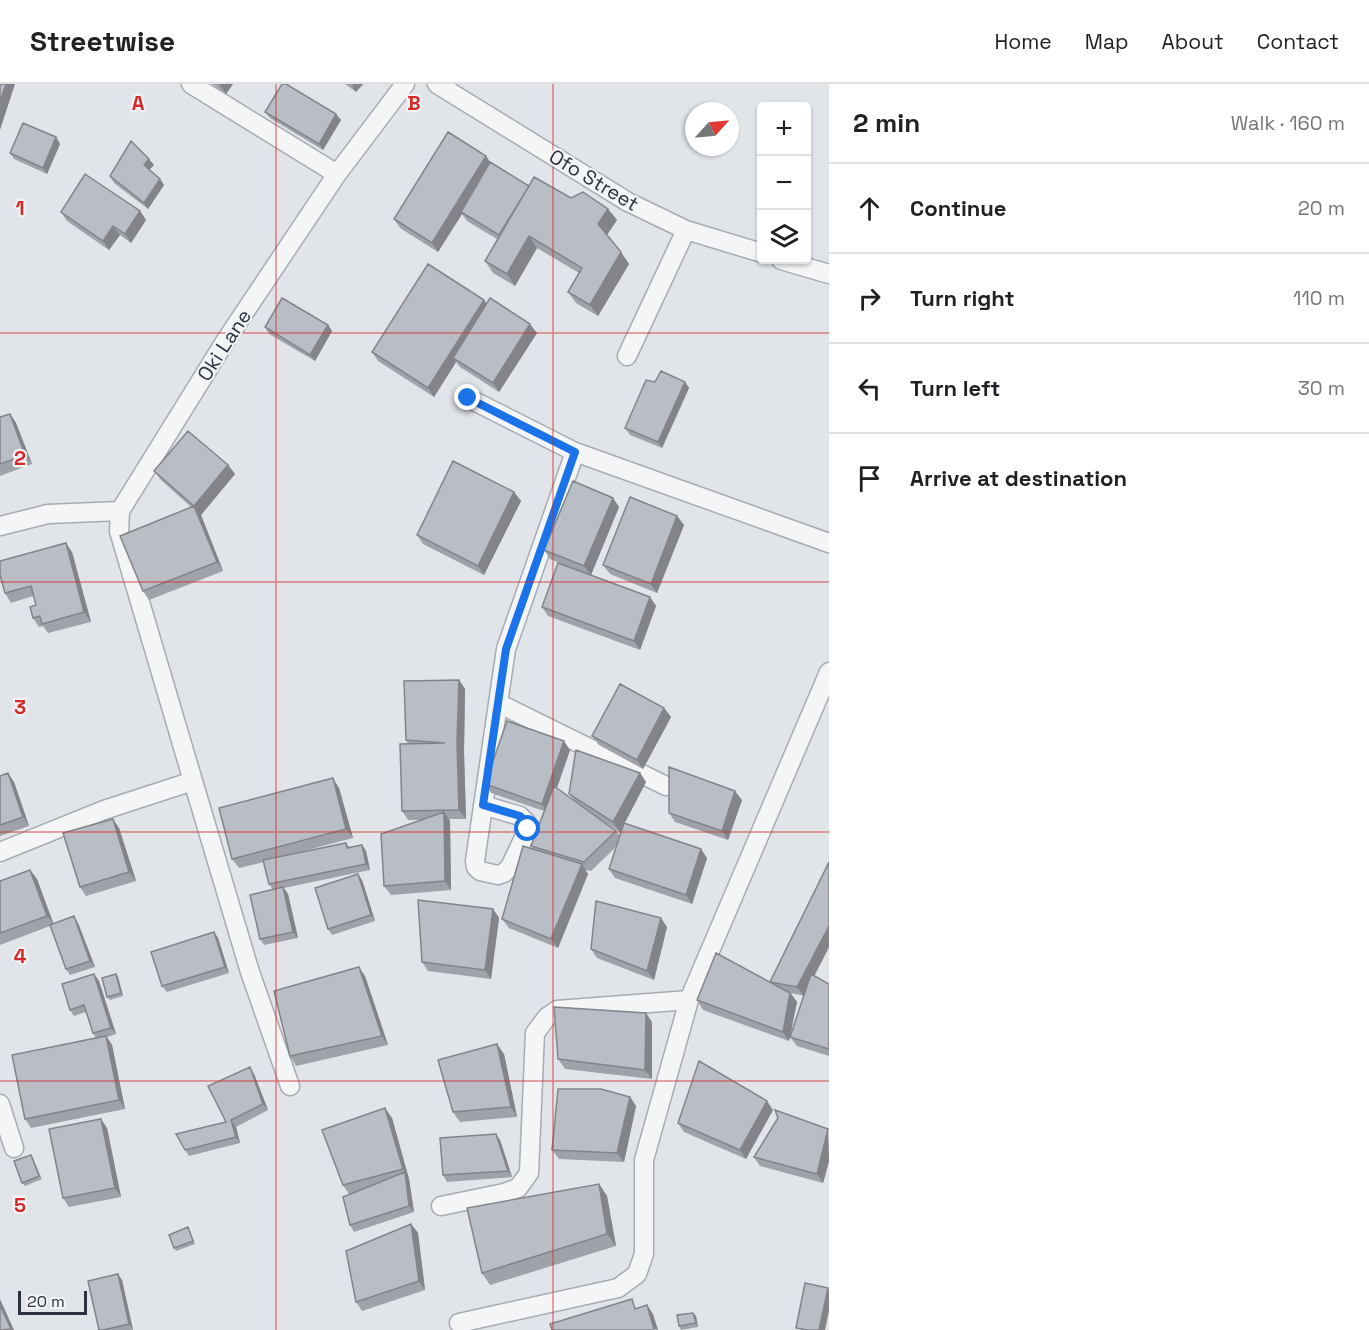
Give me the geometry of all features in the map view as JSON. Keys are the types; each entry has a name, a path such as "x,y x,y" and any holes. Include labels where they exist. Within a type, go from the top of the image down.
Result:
{"street":[{"path":"191,84 337,174"},
{"name":"Oki Lane","path":"120,511 226,339 337,174 405,84"},
{"name":"Ofo Street","path":"437,84 628,202 686,230 757,252"},
{"path":"627,356 686,230"},
{"path":"795,264 829,274"},
{"path":"468,398 575,452 829,543"},
{"path":"483,805 506,649 575,452"},
{"path":"0,526 48,514 120,511 119,531 250,972 290,1086"},
{"path":"459,1323 618,1288 637,1274 644,1254 644,1160 689,1000 829,672"},
{"path":"498,703 666,786"},
{"path":"0,852 104,810 193,781"},
{"path":"441,1206 518,1188 529,1173 535,1033 547,1017 557,1010 689,1000"},
{"path":"0,1104 14,1148"}],"building":[{"path":"0,84 6,84 0,102"},
{"path":"282,84 286,84 336,114 319,144 265,112"},
{"path":"23,123 56,137 43,168 10,153"},
{"path":"448,132 486,156 432,243 394,219"},
{"path":"131,141 149,159 144,165 160,179 144,203 110,176"},
{"path":"490,162 529,186 499,235 461,212"},
{"path":"85,174 140,211 125,234 113,226 103,241 61,212"},
{"path":"534,177 571,198 583,192 608,209 598,224 621,252 590,305 568,292 582,268 529,236 507,274 485,261"},
{"path":"428,264 484,300 428,388 372,352"},
{"path":"282,298 328,325 310,355 265,327"},
{"path":"490,298 530,324 493,383 453,358"},
{"path":"661,371 685,382 658,442 625,428 646,380 655,382"},
{"path":"10,414 25,455 0,464 0,417"},
{"path":"188,431 228,465 194,506 154,471"},
{"path":"453,461 514,492 478,566 417,535"},
{"path":"573,481 613,498 584,566 544,550"},
{"path":"630,497 677,516 651,584 603,565"},
{"path":"194,506 217,562 143,591 120,536"},
{"path":"66,543 84,612 42,624 40,616 33,618 30,607 36,605 31,586 5,593 0,575 0,561"},
{"path":"558,563 650,597 634,641 542,607"},
{"path":"459,680 457,743 459,810 402,811 400,744 445,743 406,740 404,681"},
{"path":"620,684 664,708 637,760 592,736"},
{"path":"507,721 564,741 542,804 485,784"},
{"path":"576,750 640,773 613,822 569,794"},
{"path":"669,767 735,791 722,831 669,813"},
{"path":"8,773 23,817 0,825 0,776"},
{"path":"333,778 346,829 232,859 219,808"},
{"path":"554,786 616,831 584,862 531,846"},
{"path":"444,812 445,881 384,886 381,834"},
{"path":"113,819 129,872 80,887 63,833"},
{"path":"624,823 701,849 686,895 609,869"},
{"path":"346,843 347,848 362,845 366,864 269,884 263,860"},
{"path":"523,846 582,864 551,939 502,919"},
{"path":"829,862 829,926 797,987 770,982"},
{"path":"30,870 47,916 0,933 0,881"},
{"path":"358,874 371,915 328,929 315,888"},
{"path":"283,887 293,932 260,939 250,895"},
{"path":"418,900 493,909 485,970 422,962"},
{"path":"596,901 661,918 647,971 591,949"},
{"path":"74,916 90,961 66,969 50,925"},
{"path":"214,932 225,967 162,986 151,952"},
{"path":"716,953 790,993 783,1032 697,1000"},
{"path":"359,967 382,1036 290,1056 274,991"},
{"path":"94,974 111,1028 93,1033 84,1005 70,1010 62,984"},
{"path":"116,974 121,993 107,997 102,978"},
{"path":"811,974 829,984 829,1049 790,1037"},
{"path":"554,1007 646,1013 645,1070 558,1059"},
{"path":"106,1036 119,1100 25,1119 12,1055"},
{"path":"497,1044 511,1107 453,1112 438,1060"},
{"path":"699,1061 767,1101 740,1150 678,1123"},
{"path":"250,1067 263,1104 231,1120 236,1137 185,1150 176,1134 226,1122 208,1086"},
{"path":"558,1089 601,1089 630,1097 617,1153 552,1150"},
{"path":"385,1108 403,1169 343,1185 322,1130"},
{"path":"775,1110 828,1129 817,1174 754,1157 778,1118"},
{"path":"101,1119 115,1188 63,1198 49,1129"},
{"path":"496,1134 508,1171 443,1175 440,1138"},
{"path":"31,1155 39,1176 22,1183 14,1161"},
{"path":"405,1172 409,1206 350,1225 343,1197"},
{"path":"599,1184 607,1234 482,1273 467,1208"},
{"path":"411,1224 419,1281 356,1302 346,1251"},
{"path":"188,1227 193,1241 174,1248 169,1235"},
{"path":"118,1274 129,1324 99,1330 88,1281"},
{"path":"805,1283 828,1288 819,1330 796,1328"},
{"path":"632,1299 635,1309 647,1305 654,1329 552,1330 550,1324"},
{"path":"0,1305 11,1329 0,1330"},
{"path":"693,1313 696,1323 679,1326 677,1315"}],"route":[{"path":"468,398 575,452 506,649 483,805 520,816 526,822 528,829"}]}
